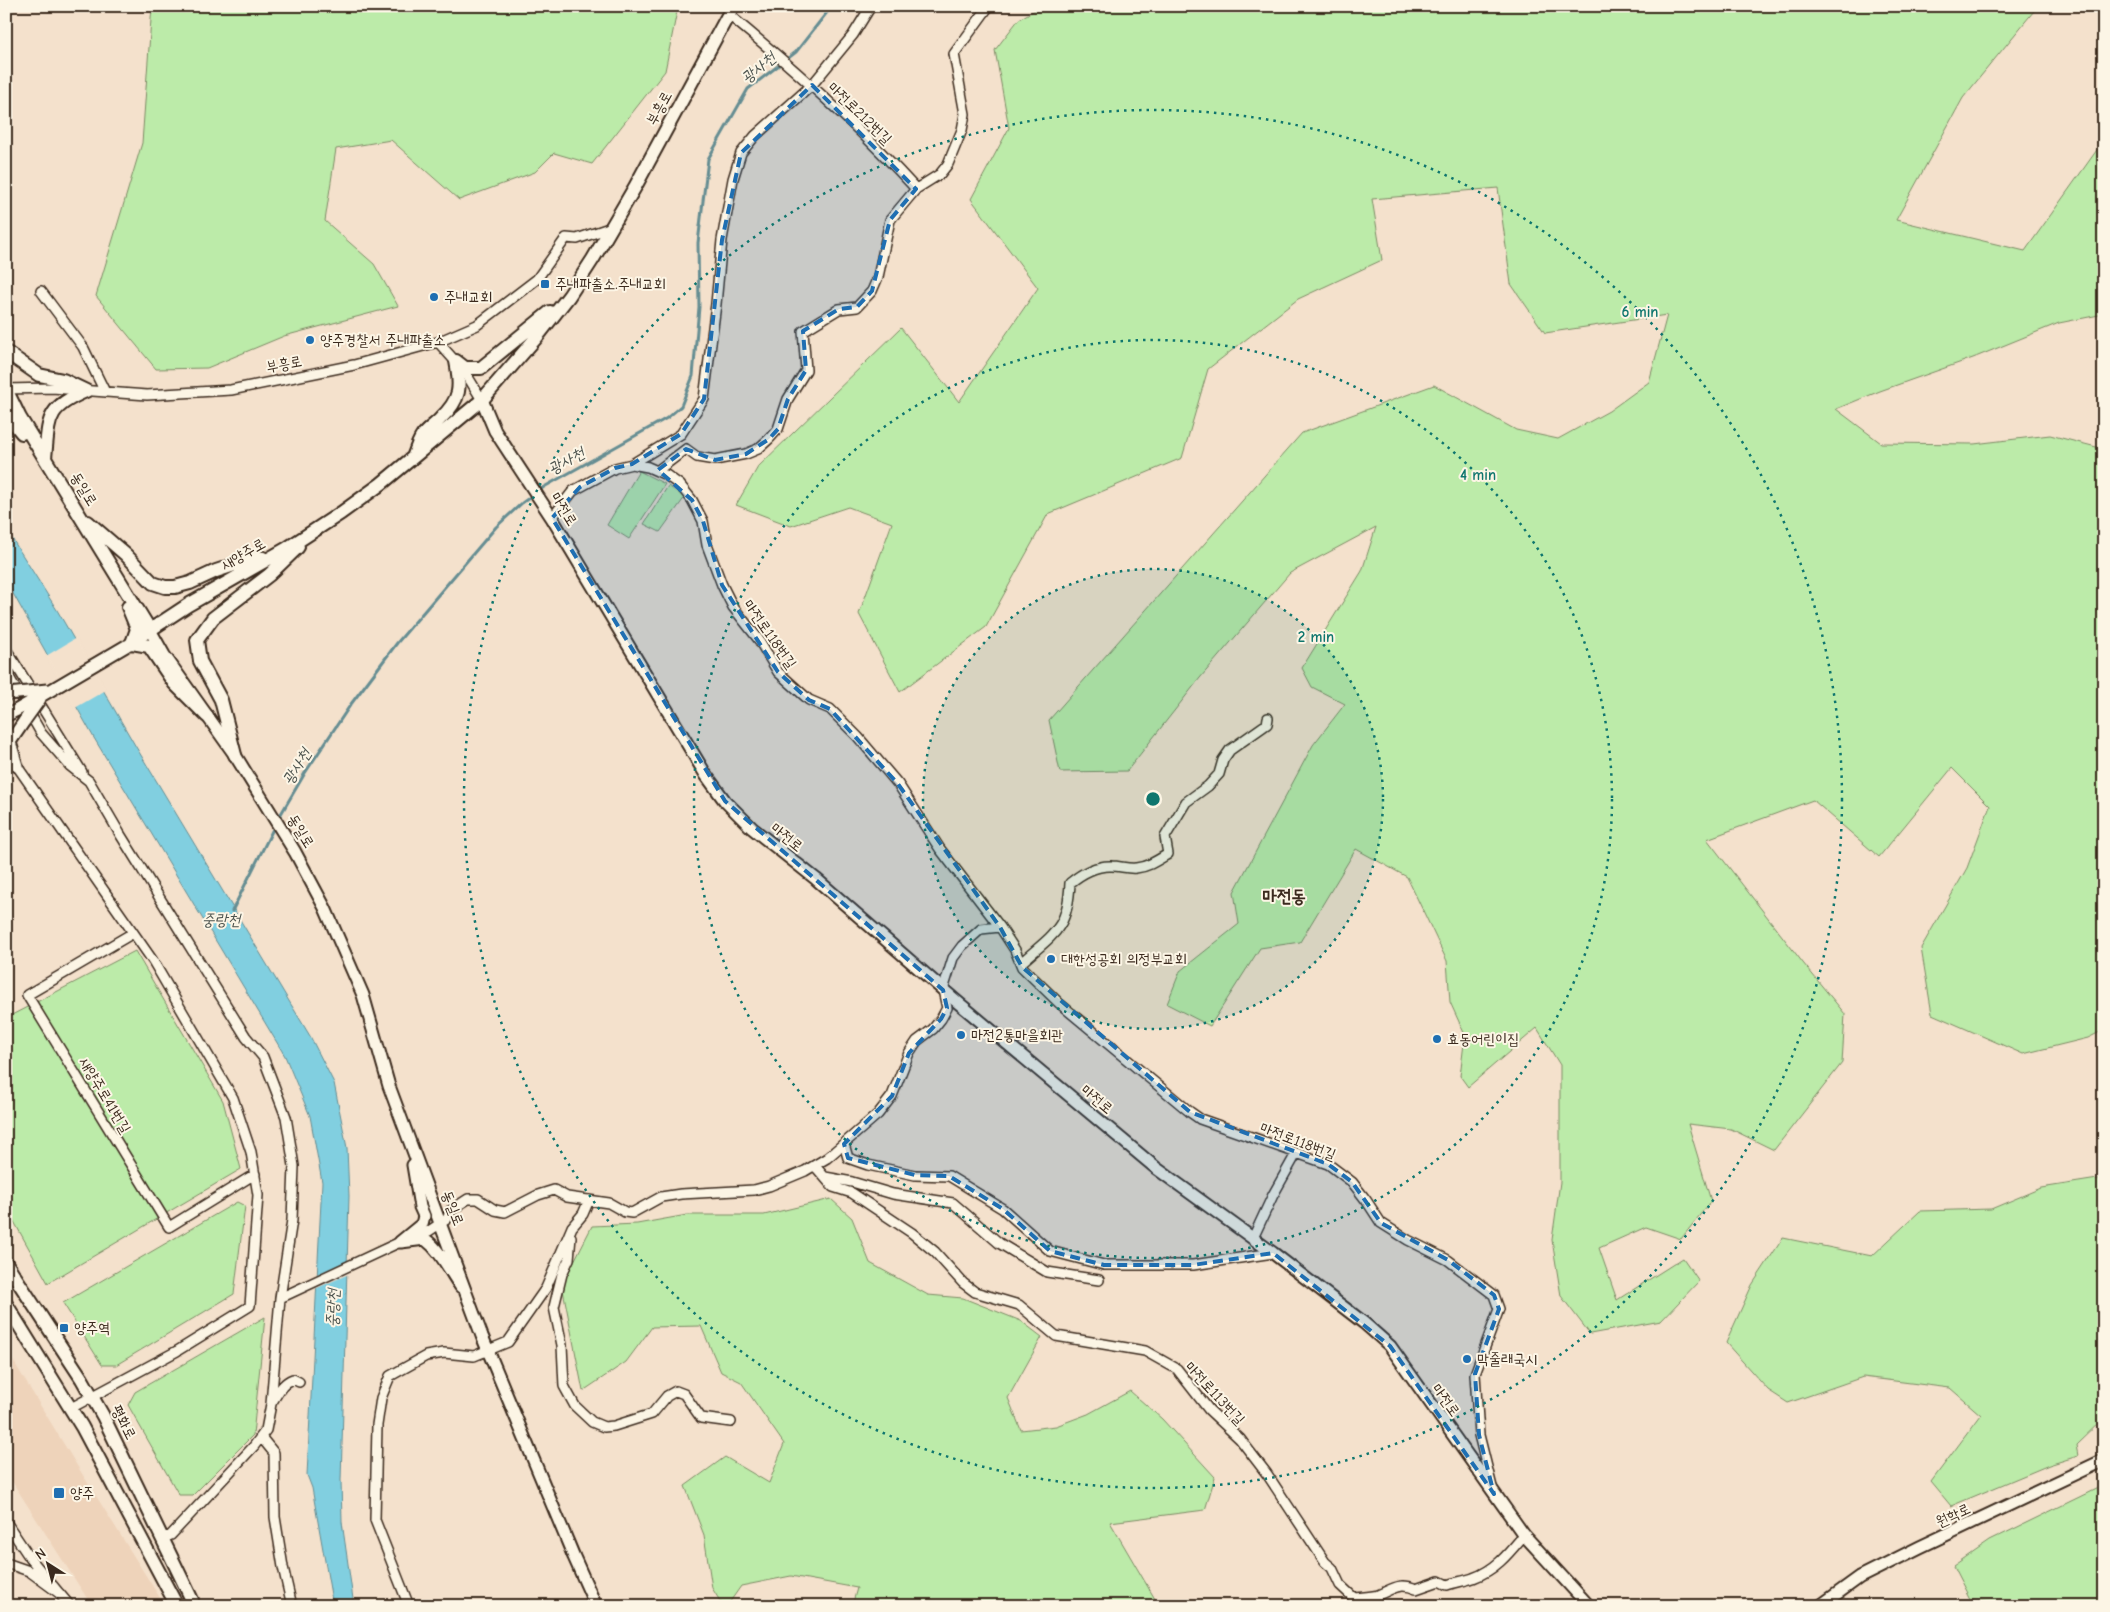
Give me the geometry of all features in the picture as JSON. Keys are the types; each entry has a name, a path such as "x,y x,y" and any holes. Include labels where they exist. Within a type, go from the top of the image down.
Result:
{"main road":[{"name":"부흥로","path":"482,400 518,360 569,296 613,226 731,11"},
{"path":"456,362 465,368 481,368 569,296"},
{"path":"6,352 39,375 63,380 86,391"},
{"path":"414,457 422,435 442,417 456,400 460,379 456,362"},
{"name":"동일로","path":"6,389 20,418 150,630"},
{"path":"48,463 48,426 53,411 70,398 86,391"},
{"name":"새양주로","path":"150,630 188,605 318,528 381,484 482,400"},
{"path":"6,414 48,463"},
{"path":"82,517 126,555 153,582 165,587 175,587 190,583 216,571 258,557 268,558"},
{"path":"234,755 221,700 200,661 198,640 213,618 268,575 318,528"},
{"path":"101,551 137,629 129,644 149,646 174,683 207,716"},
{"name":"평화로","path":"6,1263 92,1397 163,1538 192,1600 192,1606"},
{"path":"6,1304 71,1408 176,1606"}],"street":[{"name":"마전로212번길","path":"872,6 853,35 808,83 880,149 916,189"},
{"path":"657,471 686,449 697,457 715,460 732,458 758,449 778,429 788,399 806,370 803,331 839,309 857,307 872,291 878,277 890,220 916,189 940,174 948,164 962,130 965,114 954,54 989,6"},
{"path":"550,514 573,492 615,468 632,464 681,434 704,399 722,240 733,179 742,153 755,136 808,83 751,33 731,11"},
{"name":"부흥로","path":"6,389 52,388 147,395 231,390 354,366 438,342 477,324 537,280 566,238 577,238 613,226"},
{"path":"41,291 83,347 106,392"},
{"name":"마전로","path":"438,342 465,372 482,400 495,432 550,514 706,774 725,801 752,828 816,879 943,990 1156,1168 1273,1253 1364,1323 1390,1346 1524,1535 1589,1606"},
{"name":"마전로118번길","path":"632,464 657,471 680,485 692,500 703,521 707,544 722,585 733,607 759,640 778,672 809,700 830,709 858,737 898,784 940,849 1000,927 1021,963 1059,1003 1200,1119 1328,1164 1352,1182 1381,1223 1408,1240 1448,1260 1494,1295 1499,1308 1475,1374 1479,1435 1494,1494"},
{"name":"동일로","path":"150,630 164,655 234,755 295,852 325,908 363,995 390,1086 470,1302"},
{"name":"새양주로","path":"6,716 150,630"},
{"path":"6,649 85,778"},
{"path":"6,672 40,733 70,766 89,781 246,1036 263,1057 286,1117 294,1166 292,1220 280,1298 271,1404 266,1430 254,1446 171,1535 163,1538"},
{"path":"7,694 48,691"},
{"path":"17,766 10,742 48,691"},
{"path":"1021,963 1063,923 1068,911 1070,883 1077,877 1092,869 1101,867 1134,868 1145,866 1168,854 1165,836 1186,802 1213,782 1219,774 1223,760 1230,750 1267,724 1268,718"},
{"path":"6,756 17,766 153,961 233,1098 245,1131 258,1195 250,1306 177,1351 71,1408"},
{"path":"280,1298 400,1242 429,1231 447,1219 451,1210 468,1199 478,1199 495,1210 505,1212 538,1195 554,1190 567,1197 609,1203 625,1212 632,1212 668,1196 754,1190 769,1186 815,1166 878,1114 892,1096 909,1053 917,1041 933,1029 947,1008 943,990 953,958 962,946 981,929 1000,927"},
{"name":"새양주로41번길","path":"133,933 28,995 169,1227 255,1174"},
{"path":"400,1242 422,1224 424,1216 420,1207 409,1138"},
{"path":"844,1144 848,1158 868,1165 915,1175 949,1176 1003,1209 1050,1251 1104,1265 1193,1265 1273,1253"},
{"path":"1253,1238 1273,1195 1296,1154"},
{"name":"마전로113번길","path":"815,1166 834,1187 852,1193 912,1233 935,1252 963,1283 975,1292 1018,1305 1056,1336 1145,1351 1177,1369 1209,1410 1240,1439 1267,1474 1325,1562 1332,1568 1340,1585 1354,1598 1376,1595 1401,1585 1416,1589 1439,1581 1447,1586 1471,1579 1485,1573 1503,1560 1524,1535"},
{"path":"825,1177 852,1182 892,1194 953,1203 999,1244 1047,1272 1099,1280"},
{"path":"408,1606 374,1520 377,1425 381,1398 390,1376 426,1356 444,1353 474,1356 508,1342 546,1288 572,1227 584,1214 590,1200"},
{"path":"572,1227 569,1259 562,1274 554,1307 562,1345 564,1386 575,1406 592,1422 604,1428 652,1414 667,1396 676,1391 684,1394 701,1418 731,1422"},
{"path":"400,1242 425,1239 436,1248 470,1302 570,1548 596,1606"},
{"path":"271,1404 280,1388 288,1381 293,1379 299,1382"},
{"path":"260,1437 274,1453 275,1517 283,1567 292,1606"},
{"name":"원학로","path":"1811,1606 1824,1602 1860,1577 1920,1547 2104,1460"},
{"path":"6,1522 30,1558 70,1606"},
{"path":"6,1564 29,1571 59,1593"}],"highlighted area":[{"path":"812,85 916,189 890,220 872,291 857,307 839,309 803,331 806,370 788,399 778,429 769,439 746,454 715,460 686,449 658,470 692,500 703,521 722,585 778,672 809,700 830,709 898,784 1000,927 1022,967 1190,1112 1328,1164 1352,1182 1381,1223 1448,1260 1494,1295 1499,1309 1475,1374 1479,1435 1494,1494 1390,1346 1273,1253 1193,1265 1104,1265 1050,1251 1003,1209 949,1176 915,1175 848,1158 844,1144 892,1096 909,1053 941,1019 947,1008 943,990 725,801 552,518 580,487 615,468 632,464 681,434 704,399 722,240 741,153"}],"shaded area":[{"path":"6,1349 165,1606 92,1606 6,1472"}],"green space":[{"path":"152,6 678,6 665,71 592,164 554,153 535,172 459,200 391,140 336,149 325,221 374,264 398,306 284,336 207,368 156,369 96,296 142,143"},
{"path":"1042,6 2038,6 1963,98 1896,220 2025,251 2104,140 2104,314 2059,323 1973,358 1880,391 1836,409 1881,443 1974,444 2050,435 2104,449 2104,1030 2088,1038 2023,1054 1932,1014 1921,948 1967,868 1990,806 1952,768 1879,857 1813,800 1707,839 1845,1014 1842,1063 1774,1150 1731,1129 1688,1124 1711,1201 1681,1239 1646,1227 1599,1248 1617,1300 1683,1258 1699,1281 1661,1321 1590,1334 1561,1296 1552,1240 1560,1182 1560,1065 1537,1028 1468,1087 1460,1076 1465,1035 1450,1002 1447,961 1407,877 1356,849 1300,942 1260,948 1210,1026 1167,1004 1180,971 1239,924 1234,892 1313,745 1345,704 1312,687 1302,668 1362,571 1376,527 1290,573 1200,678 1127,771 1060,772 1049,720 1302,433 1434,385 1516,430 1558,439 1609,411 1649,382 1667,315 1545,333 1511,284 1498,188 1372,199 1382,260 1298,299 1208,369 1182,458 1048,514 986,627 900,692 859,614 892,523 848,507 791,526 736,505 758,467 901,328 959,402 1038,288 971,199 1009,128 995,50 1019,19"},
{"path":"639,471 665,484 629,539 607,525"},
{"path":"668,486 685,497 660,532 644,524"},
{"path":"135,951 223,1101 241,1169 48,1283 6,1207 6,1018"},
{"path":"2104,1178 2104,1418 2076,1445 2078,1456 2049,1465 1951,1506 1931,1482 1981,1415 1950,1388 1863,1377 1788,1403 1768,1390 1726,1343 1752,1285 1783,1238 1872,1256 1920,1211 1991,1209 2041,1188"},
{"path":"831,1199 852,1218 870,1263 928,1295 963,1298 1021,1321 1042,1337 1008,1398 1021,1430 1056,1426 1088,1414 1130,1391 1162,1419 1215,1477 1205,1510 1110,1522 1155,1599 1168,1606 852,1606 857,1588 791,1576 741,1586 727,1606 723,1606 712,1588 704,1535 685,1486 725,1457 769,1483 784,1444 741,1382 721,1372 701,1326 652,1327 626,1362 583,1391 562,1285 592,1226 637,1224 687,1215 764,1215"},
{"path":"237,1202 245,1206 234,1294 116,1365 102,1365 63,1303"},
{"path":"265,1317 253,1435 193,1495 179,1495 128,1405 135,1392"},
{"path":"2104,1485 2104,1606 2015,1606 1970,1599 1953,1566 1989,1541"}],"water":[{"name":"중랑천","path":"6,529 57,610 136,747 310,1036 334,1083 347,1148 349,1196 341,1480 342,1522 354,1606 333,1606 312,1488 307,1475 322,1182 310,1116 285,1056 94,738 6,581"}],"pier":[{"path":"76,638 106,690 75,708 46,656"},
{"path":"349,1260 349,1274 315,1289 315,1275"}],"waterway":[{"name":"광사천","path":"278,819 305,773 351,704 397,643 496,527 522,503 544,487 667,418 681,406 693,376 699,307 698,243 708,159 748,89 796,52 832,6"},
{"name":"광사천","path":"232,911 275,825"}],"place":[{"name":"주내파출소.주내교회","path":"545,284"},
{"name":"주내교회","path":"434,297"},
{"name":"양주경찰서 주내파출소","path":"310,340"},
{"name":"대한성공회 의정부교회","path":"1051,959"},
{"name":"마전2통마을회관","path":"961,1035"},
{"name":"효동어린이집","path":"1437,1039"},
{"name":"양주역","path":"64,1328"},
{"name":"막줄래국시","path":"1467,1359"},
{"name":"양주","path":"59,1493"}],"district":[{"name":"마전동","path":"1284,896"}]}
